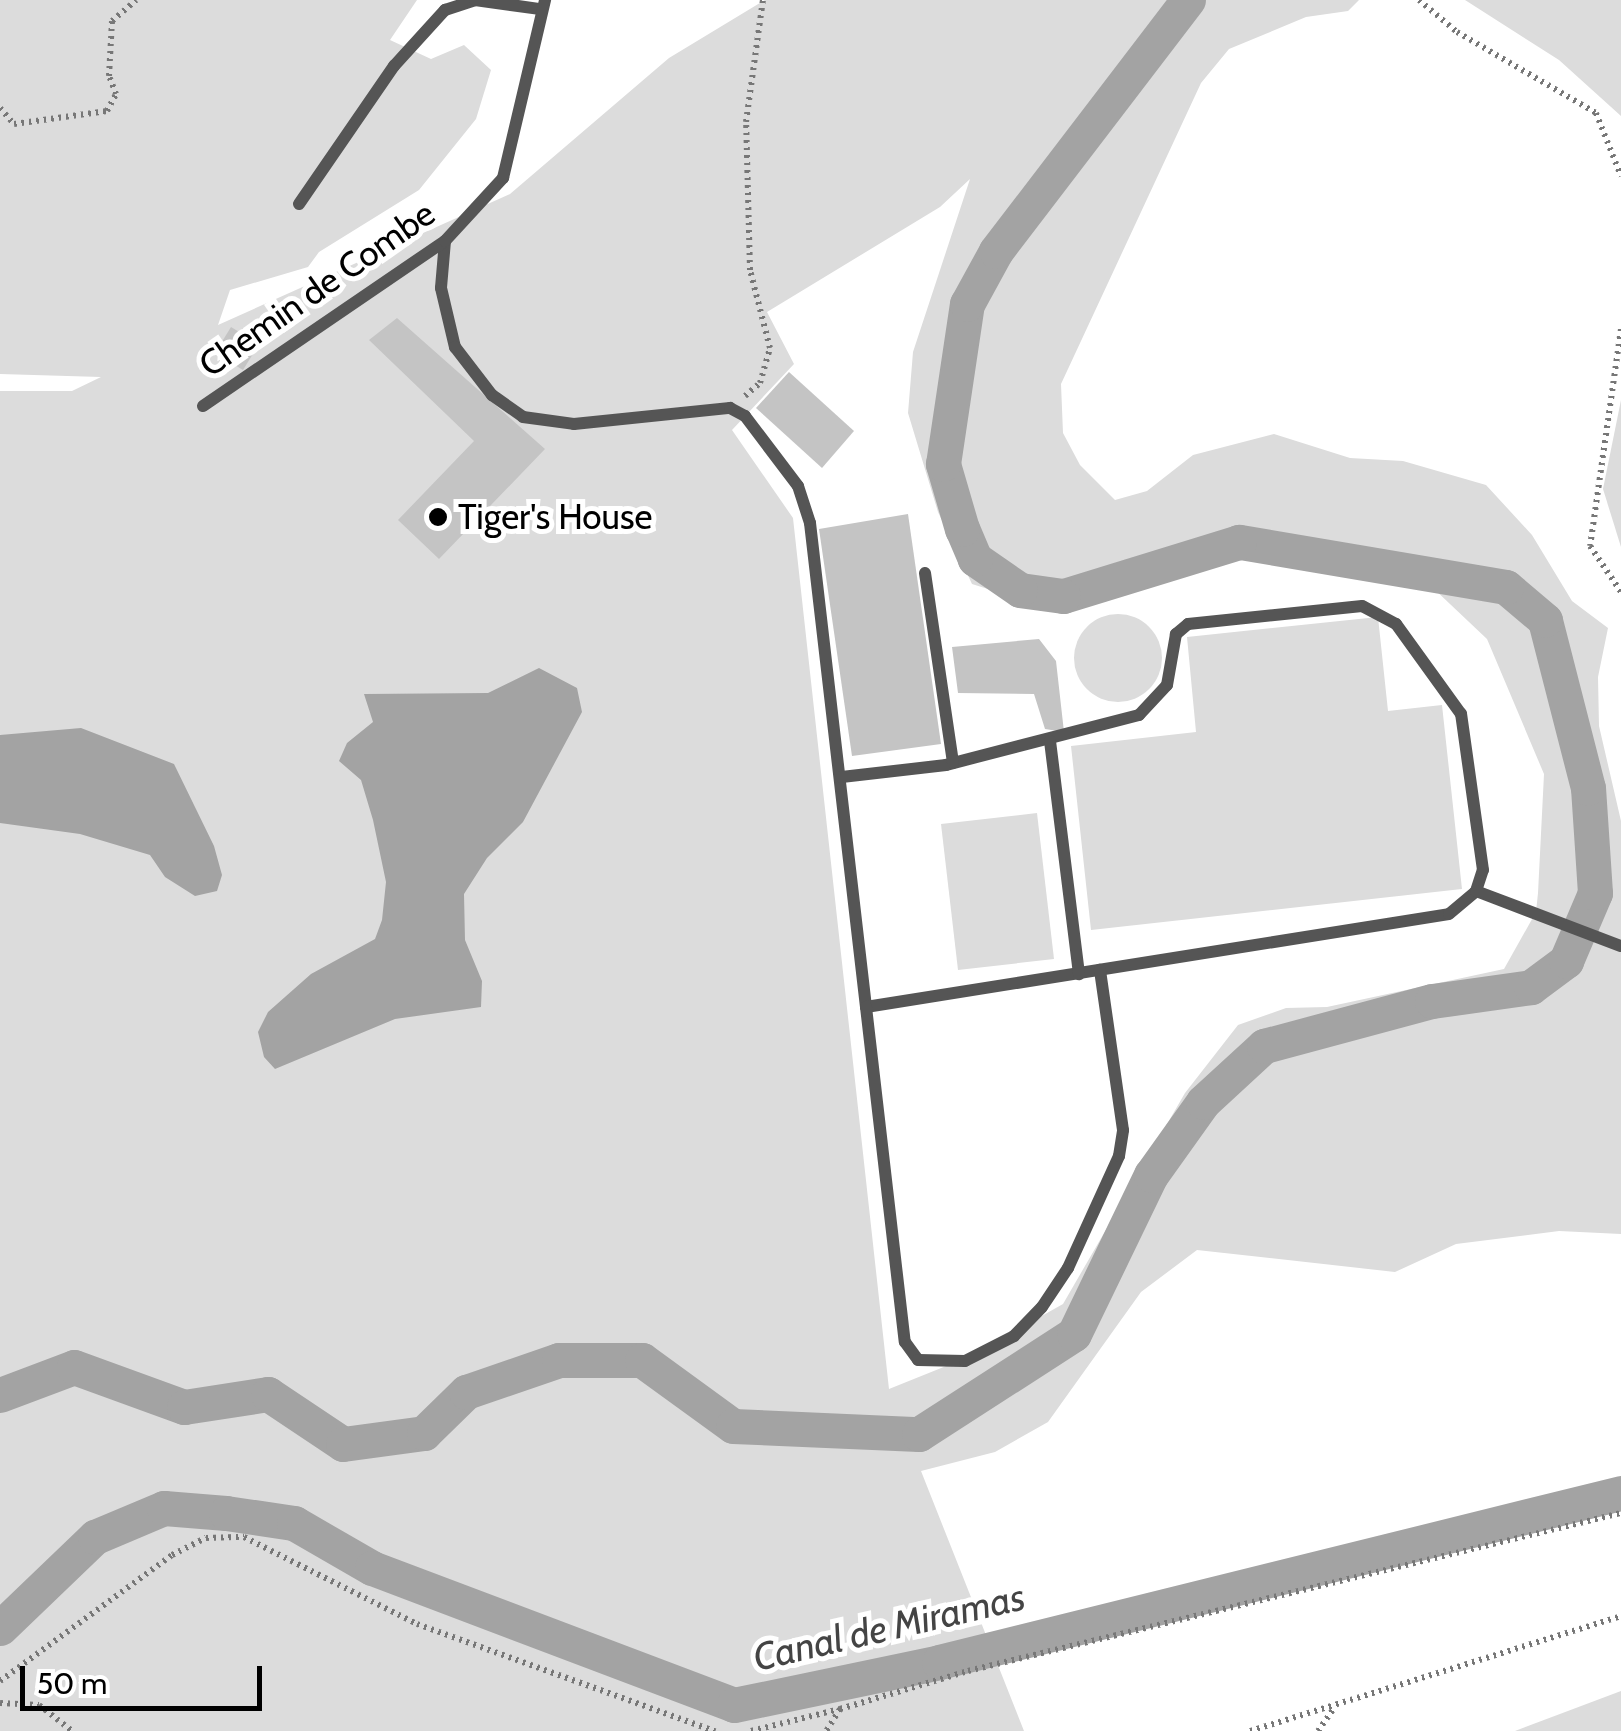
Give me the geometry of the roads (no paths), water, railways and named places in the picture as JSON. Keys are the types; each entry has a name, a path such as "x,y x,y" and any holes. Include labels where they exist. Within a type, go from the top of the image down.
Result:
{"lane":[{"path":"299,204 394,66 445,10 474,0 542,5"},
{"name":"Chemin de Combe","path":"204,406 444,242 503,178 521,125 542,5"},
{"path":"444,242 441,288 454,348 492,395 523,417 574,424 730,408 746,416 807,506 842,777 904,1342 918,1360 965,1361 1014,1336 1042,1307 1068,1268 1119,1156 1123,1130 1100,970"},
{"path":"925,574 953,764"},
{"path":"842,777 953,764 1114,724 1157,702 1167,685 1176,634 1188,624 1340,605 1382,612 1446,686 1461,714 1484,851 1476,891 1449,914 866,1006"},
{"path":"1050,741 1079,974"},
{"path":"1476,891 1621,946"}],"waterway":[{"path":"0,1395 74,1367 184,1407 268,1394 343,1444 424,1433 466,1392 559,1360 642,1360 733,1426 919,1434 1074,1334 1151,1175 1203,1102 1264,1046 1432,1001 1531,987 1566,961 1595,893 1588,788 1545,620 1506,587 1239,542 1063,596 1020,590 975,559 962,529 943,464 967,304 996,251 1188,0"},
{"name":"Canal de Miramas","path":"0,1628 95,1537 164,1508 226,1513 294,1523 372,1568 734,1705 939,1662 1621,1493"}],"place":[{"name":"Tiger's House","path":"438,517"}]}
